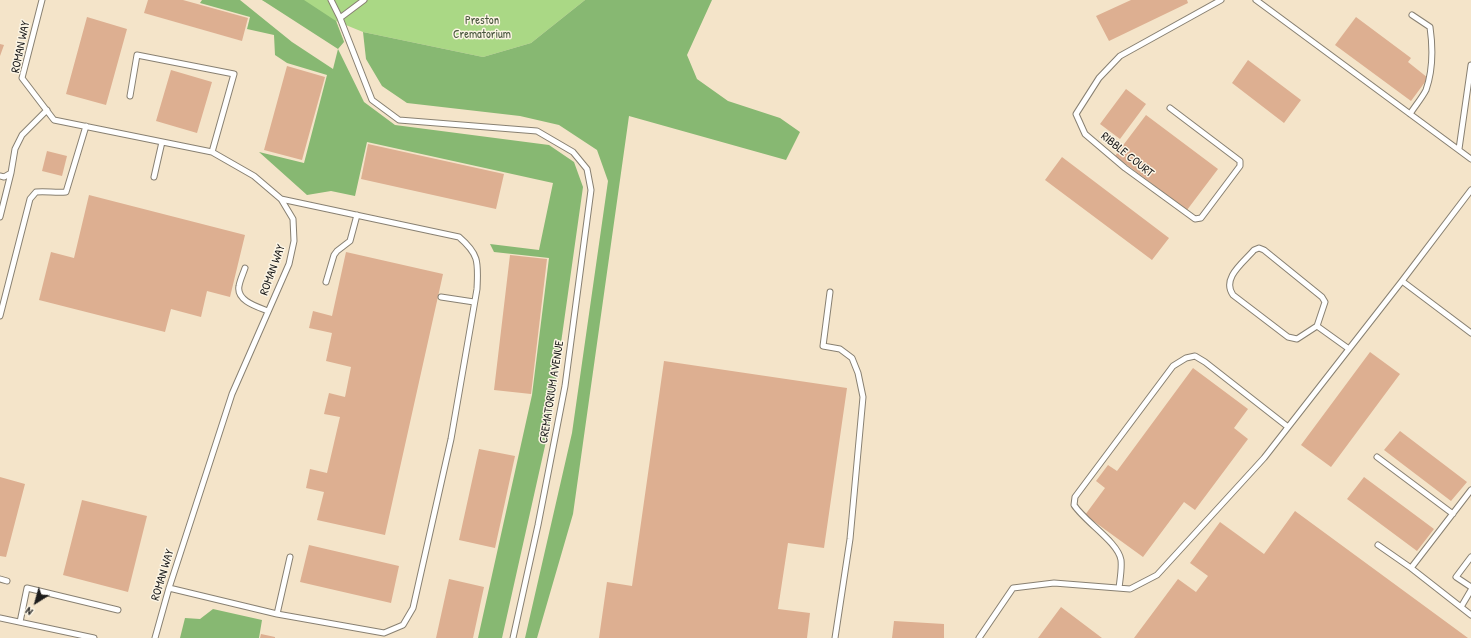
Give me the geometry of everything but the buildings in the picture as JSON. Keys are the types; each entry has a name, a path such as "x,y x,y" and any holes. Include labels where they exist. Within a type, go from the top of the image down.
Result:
{"lane":[{"name":"ROMAN WAY","path":"42,0 22,78 54,120 212,152 254,176 281,199 293,219 294,241 289,264 232,394 155,638"},
{"path":"331,0 340,18 364,0"},
{"name":"RIBBLE COURT","path":"1170,108 1240,161 1240,166 1200,218 1195,219 1125,168 1085,134 1076,114 1099,78 1120,56 1221,0"},
{"path":"1256,0 1471,158"},
{"path":"1410,114 1425,91 1432,67 1432,38 1430,27 1412,14"},
{"name":"CREMATORIUM AVENUE","path":"340,18 372,100 399,120 537,131 573,152 587,169 591,190 565,386 538,525 513,638"},
{"path":"130,96 137,55 234,74 212,152"},
{"path":"1459,149 1471,65"},
{"path":"0,217 11,173 15,149 22,135 47,110"},
{"path":"0,316 30,199 36,192 66,192 86,126"},
{"path":"154,177 162,142"},
{"path":"0,176 4,177 11,173"},
{"path":"979,638 1013,588 1054,583 1130,589 1157,575 1264,458 1471,190"},
{"path":"170,588 277,614 384,634 403,625 413,608 447,454 474,302 478,266 475,254 470,246 459,237 281,199"},
{"path":"326,282 334,255 350,241 357,215"},
{"path":"1259,248 1264,250 1322,297 1325,302 1317,326 1297,339 1288,337 1233,295 1229,290 1230,278 1254,250 1259,248"},
{"path":"245,268 239,286 240,296 249,303 268,311"},
{"path":"1402,281 1471,333"},
{"path":"830,292 823,346 840,350 852,358 858,373 863,397 850,539 835,638"},
{"path":"441,297 474,302"},
{"path":"1317,326 1349,349"},
{"path":"1119,588 1121,561 1118,552 1110,542 1079,513 1074,505 1075,497 1173,366 1186,358 1195,356 1205,362 1288,427"},
{"path":"1377,457 1453,514"},
{"path":"1411,568 1471,490"},
{"path":"1378,545 1471,614"},
{"path":"277,614 290,557"},
{"path":"1471,557 1456,577 1471,587"},
{"path":"0,579 7,581"},
{"path":"20,622 27,588 118,610"},
{"path":"1461,607 1471,590"},
{"path":"0,618 94,638"}],"green space":[{"path":"202,0 240,0 292,42 333,69 338,49 364,102 395,125 549,145 574,162 583,187 549,428 502,638 478,638 532,395 549,258 494,252 490,244 539,250 553,183 367,142 355,196 331,191 307,195 259,152 304,163 327,75 287,63 275,55 274,35 247,29 250,17 200,3"},
{"name":"Preston Crematorium","path":"262,0 585,0 531,43 483,57 363,32 336,21 344,42"},
{"path":"262,0 304,0 336,21 344,42 338,49"},
{"path":"585,0 712,0 687,55 697,79 728,101 780,118 800,132 786,160 629,116 573,514 537,638 525,638 572,433 608,181 597,150 559,125 520,116 407,103 382,86 366,59 363,32 483,57 531,43"},
{"path":"213,609 262,620 259,638 180,638 185,618 200,619"}]}
